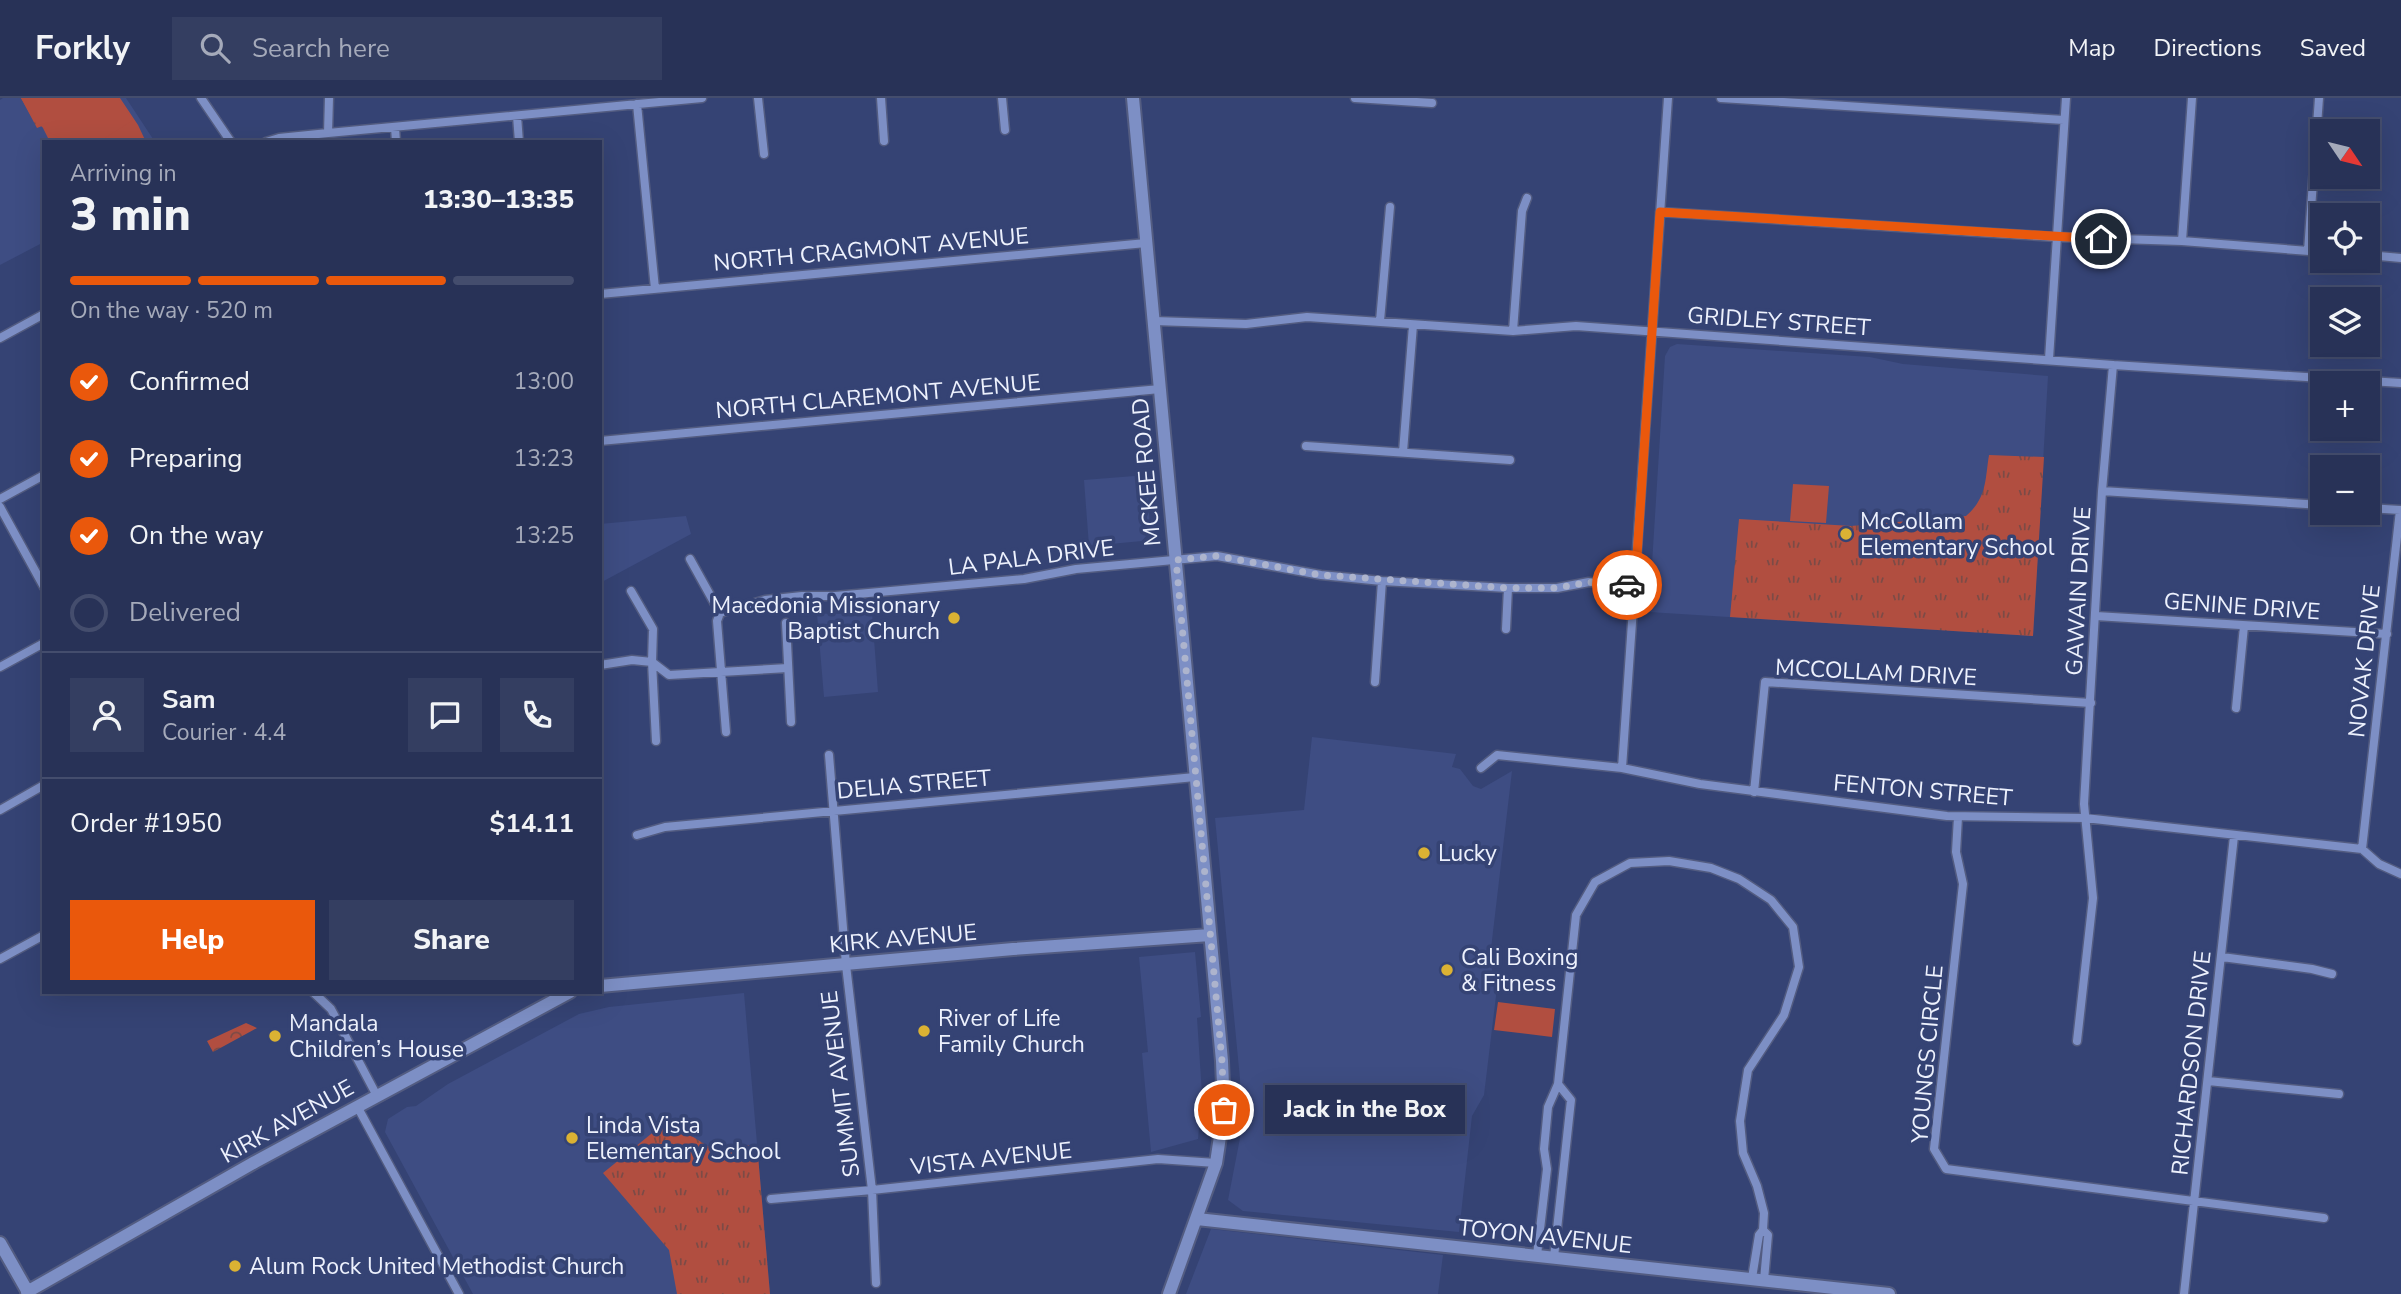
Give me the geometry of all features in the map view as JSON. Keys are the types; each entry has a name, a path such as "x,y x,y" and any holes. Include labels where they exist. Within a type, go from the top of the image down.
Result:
{"street":[{"path":"201,98 230,140"},
{"path":"328,133 329,98"},
{"path":"272,140 702,98"},
{"path":"758,98 764,154"},
{"path":"881,98 884,142"},
{"path":"1002,98 1005,130"},
{"name":"MCKEE ROAD","path":"1133,98 1222,1061 1224,1110 1216,1163 1169,1294"},
{"path":"1354,98 1432,103"},
{"path":"1622,768 1668,98"},
{"path":"1721,98 2064,120"},
{"path":"2049,359 2066,98"},
{"path":"2182,242 2192,98"},
{"path":"1660,212 2308,251 2319,98"},
{"path":"637,104 654,289"},
{"path":"517,116 519,140"},
{"path":"395,127 396,140"},
{"path":"1513,331 1522,211 1527,198"},
{"path":"1380,321 1390,207"},
{"name":"NORTH CRAGMONT AVENUE","path":"602,294 1146,243"},
{"path":"2380,256 2401,258"},
{"path":"0,338 42,315"},
{"name":"GRIDLEY STREET","path":"1154,321 1246,324 1307,317 1513,331 1576,326 2401,383"},
{"path":"1403,452 1413,325"},
{"name":"GAWAIN DRIVE","path":"2077,1041 2094,898 2084,804 2102,491 2113,365"},
{"name":"NORTH CLAREMONT AVENUE","path":"602,441 1160,389"},
{"path":"1306,446 1510,460"},
{"path":"0,499 42,476"},
{"path":"2102,491 2310,504"},
{"path":"0,507 42,583"},
{"name":"NOVAK DRIVE","path":"2362,849 2400,510 2380,509"},
{"name":"LA PALA DRIVE","path":"720,613 765,600 1024,579 1076,569 1217,556 1321,575 1382,581 1508,588 1557,588 1589,582 1635,586"},
{"path":"690,559 720,613 718,621 726,732"},
{"path":"1375,682 1382,581"},
{"path":"1506,629 1508,588"},
{"path":"631,591 653,629 656,741"},
{"name":"GENINE DRIVE","path":"2096,616 2387,634"},
{"path":"786,623 791,722"},
{"path":"2236,708 2244,626"},
{"path":"0,667 42,644"},
{"path":"602,665 632,660 652,662 669,675 788,668"},
{"name":"MCCOLLAM DRIVE","path":"1754,792 1765,682 2091,703"},
{"name":"SUMMIT AVENUE","path":"829,755 846,965 872,1190 876,1283"},
{"name":"FENTON STREET","path":"1481,768 1497,755 1622,768 1754,792 1958,817 2085,818 2362,849 2379,864 2401,874"},
{"name":"DELIA STREET","path":"638,835 665,827 1195,777"},
{"path":"0,810 42,786"},
{"name":"YOUNGS CIRCLE","path":"1958,817 1956,852 1963,884 1934,1149 1946,1169 2194,1201"},
{"name":"RICHARDSON DRIVE","path":"2185,1294 2234,836"},
{"path":"1537,1255 1547,1169 1544,1149 1548,1107 1558,1084 1576,915 1595,882 1630,863 1669,861 1711,868 1739,879 1771,900 1793,927 1799,967 1784,1015 1748,1070 1740,1121 1743,1153 1757,1186 1764,1213 1763,1230 1759,1235 1758,1279"},
{"name":"KIRK AVENUE","path":"602,986 1013,949 1210,935"},
{"path":"0,959 42,936"},
{"path":"2222,957 2332,974"},
{"path":"315,994 331,1009 377,1096"},
{"name":"KIRK AVENUE","path":"28,1293 357,1106 564,994"},
{"path":"2208,1081 2339,1094"},
{"path":"1554,1257 1571,1100 1558,1084"},
{"path":"357,1106 459,1294"},
{"name":"VISTA AVENUE","path":"771,1199 1158,1159 1216,1163"},
{"path":"2194,1201 2324,1218"},
{"name":"TOYON AVENUE","path":"1197,1219 1889,1294"},
{"path":"2,1250 28,1293"}],"shaded area":[{"path":"126,98 154,140 42,140 42,243 0,265 0,100"},
{"name":"McCollam Elementary School","path":"1677,344 1870,357 1903,364 2048,376 2033,636 1649,612 1665,356 1670,347"},
{"path":"1147,475 1150,531 1142,541 1089,546 1084,480"},
{"path":"686,516 691,534 602,582 602,524"},
{"path":"872,612 878,692 824,697 817,614"},
{"path":"1312,737 1456,754 1452,767 1460,769 1473,786 1481,789 1512,771 1490,957 1496,996 1484,1095 1472,1116 1459,1232 1243,1211 1228,1200 1241,1133 1240,1079 1215,818 1304,810"},
{"path":"1195,952 1201,1017 1197,1018 1202,1094 1198,1139 1151,1152 1142,1053 1148,1052 1139,957"},
{"name":"Linda Vista Elementary School","path":"744,993 770,1294 473,1294 385,1132 388,1119 579,1014 609,1007"},
{"path":"1211,1229 1443,1255 1438,1294 1186,1294"}],"green space":[{"path":"21,98 120,98 145,140 49,140 42,126 37,128"},
{"path":"21,98 118,98 133,120 102,140 66,140 34,121"},
{"path":"1989,455 2044,457 2033,636 1730,617 1739,519 1851,526 1966,516 1981,495 1986,481"},
{"path":"1793,484 1829,486 1826,523 1790,521"},
{"path":"1498,1002 1555,1009 1552,1037 1494,1030"},
{"path":"246,1023 257,1028 213,1052 207,1041"},
{"path":"667,1121 716,1151 757,1144 770,1294 677,1294 669,1250 603,1173"}],"way so far":[{"path":"1224,1110 1222,1061 1176,560 1217,556 1321,575 1508,588 1557,588 1589,582 1627,585"}],"place":[{"name":"McCollam Elementary School","path":"1846,534"},
{"name":"Macedonia Missionary Baptist Church","path":"954,618"},
{"name":"Lucky","path":"1424,853"},
{"name":"Cali Boxing & Fitness","path":"1447,970"},
{"name":"River of Life Family Church","path":"924,1031"},
{"name":"Mandala Children’s House","path":"275,1036"},
{"name":"Jack in the Box","path":"1224,1110"},
{"name":"Linda Vista Elementary School","path":"572,1138"},
{"name":"Alum Rock United Methodist Church","path":"235,1266"}],"route":[{"path":"1627,585 1635,586 1660,212 2101,239"}]}
